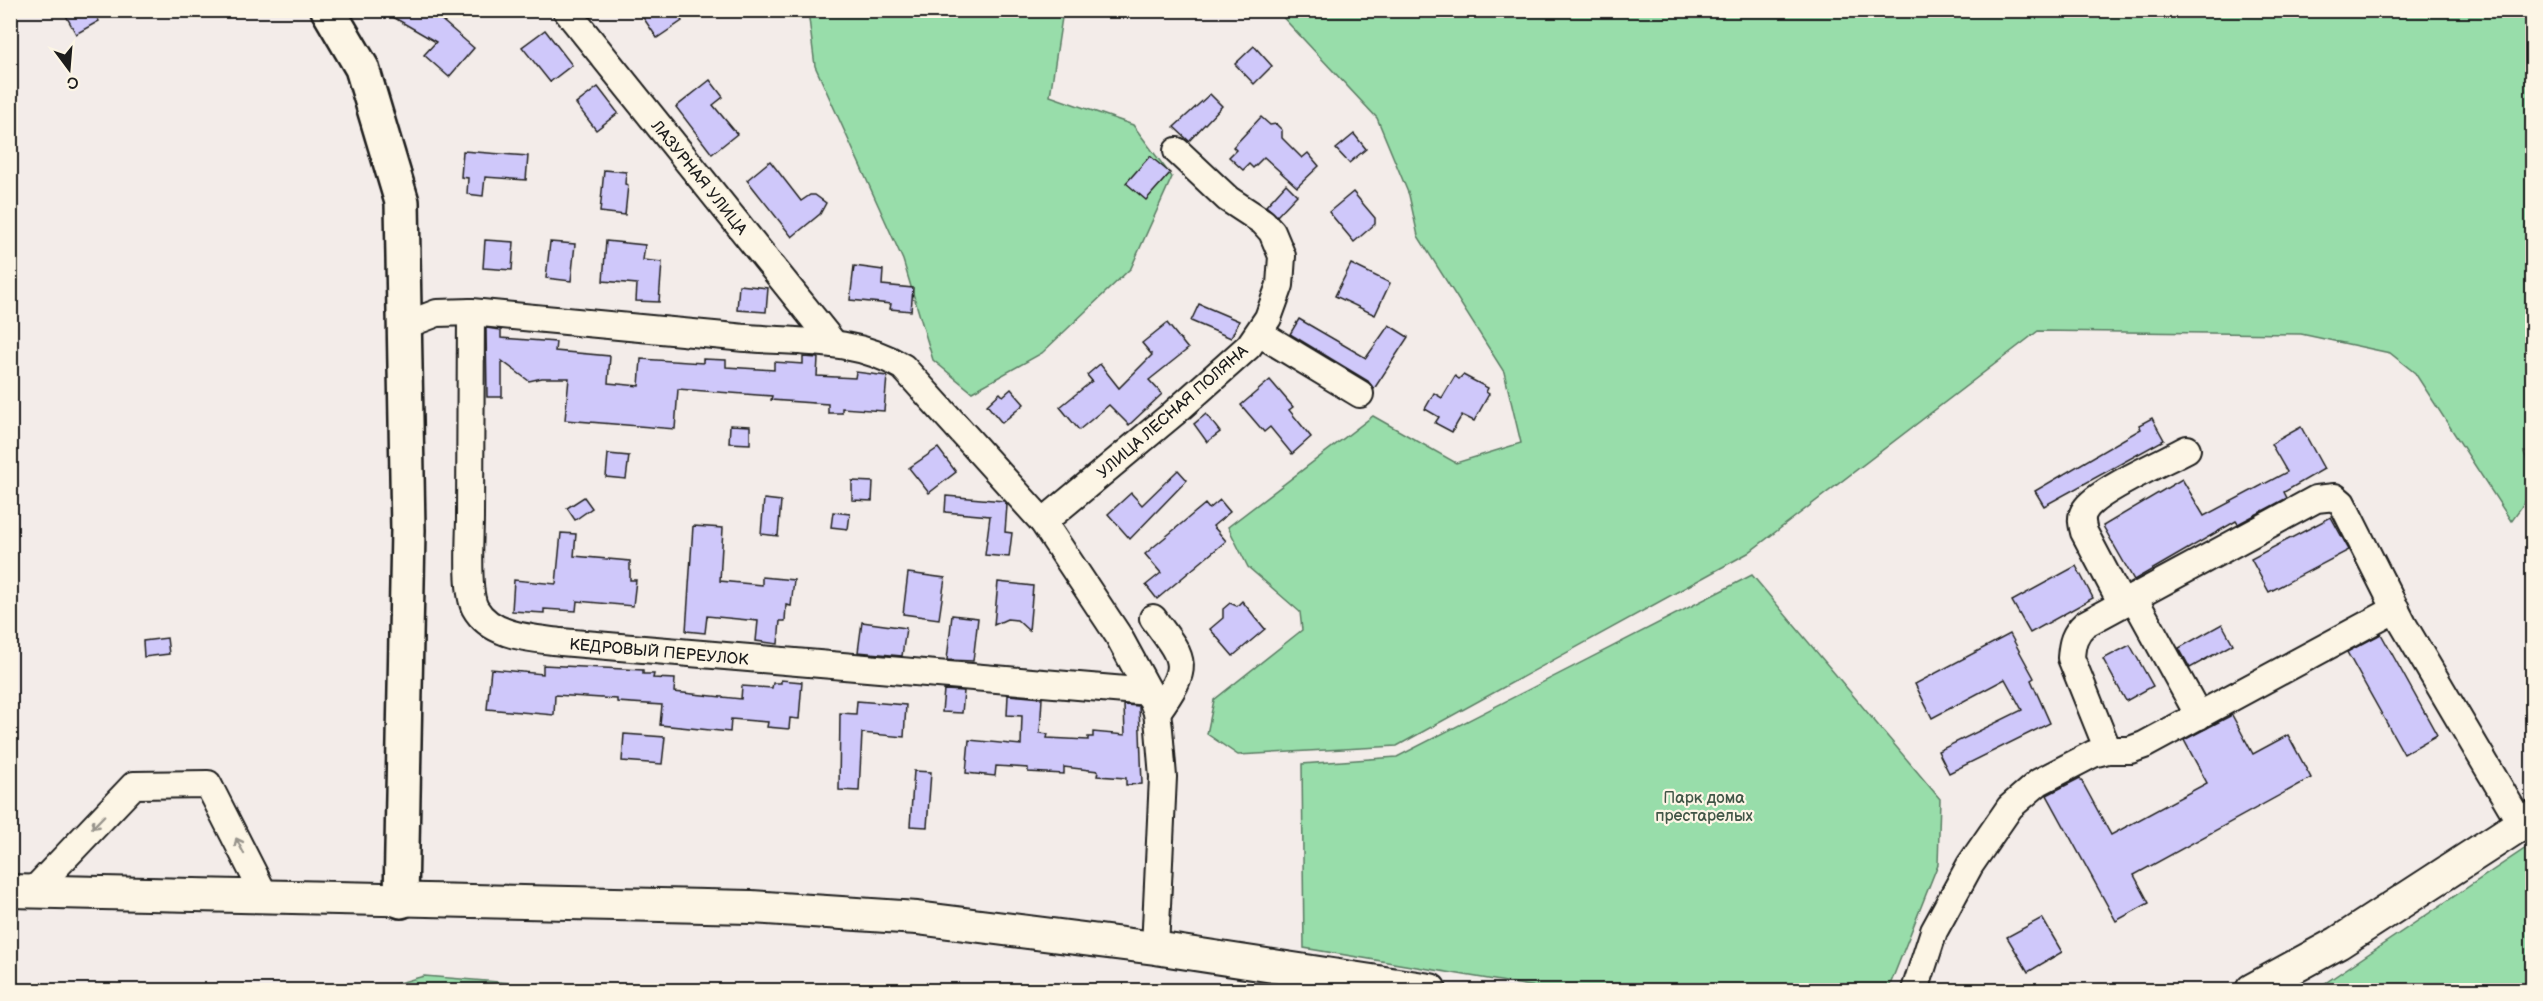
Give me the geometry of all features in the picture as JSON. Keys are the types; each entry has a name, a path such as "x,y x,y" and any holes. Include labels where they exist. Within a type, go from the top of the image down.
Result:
{"highway":[{"path":"328,10 362,68 402,202 408,530 401,901"}],"main road":[{"path":"2252,990 2338,943 2527,820"},
{"path":"21,892 751,907 917,918 1155,948 1430,990"}],"street":[{"name":"ЛАЗУРНАЯ УЛИЦА","path":"566,10 834,344"},
{"name":"УЛИЦА ЛЕСНАЯ ПОЛЯНА","path":"1043,522 1174,413 1237,357 1259,333 1268,318 1280,285 1282,256 1278,244 1263,222 1228,200 1177,151"},
{"path":"403,326 437,313 471,312 751,339 834,344 882,355 903,367 1043,522 1118,635 1153,702 1163,777 1155,948"},
{"name":"КЕДРОВЫЙ ПЕРЕУЛОК","path":"471,312 472,595 475,608 496,628 513,635 561,642 1153,702"},
{"path":"1259,333 1360,393"},
{"path":"2187,449 2098,497 2083,513 2081,521 2084,532 2199,716"},
{"path":"2108,750 2071,658 2072,643 2078,630 2085,624 2316,499 2335,496 2342,503 2396,609 2482,761 2527,820"},
{"path":"1915,990 1934,931 1970,865 2010,807 2039,782 2086,757 2108,750 2136,749 2396,609"},
{"path":"1153,618 1178,652 1180,666 1176,682 1153,702"},
{"path":"21,892 134,785 208,784 266,898"}],"green space":[{"path":"808,11 1063,11 1050,96 1133,125 1172,177 1131,268 1042,353 972,392 933,360 903,260 815,66"},
{"path":"1277,11 2532,11 2532,453 2524,452 2532,482 2529,495 2511,521 2415,373 2390,353 2301,334 2038,331 1748,553 1397,746 1238,755 1207,734 1214,700 1302,630 1300,612 1248,567 1228,527 1373,416 1456,463 1521,443 1504,372 1418,236 1409,195 1377,118"},
{"name":"Парк дома престарелых","path":"1752,575 1940,799 1938,864 1888,990 1554,990 1304,948 1302,764 1397,757"},
{"path":"2532,844 2532,990 2315,990"},
{"path":"424,976 599,990 374,990"}],"building":[{"path":"63,10 93,10 99,21 76,34"},
{"path":"381,10 430,10 474,48 449,77 424,55 436,42"},
{"path":"638,10 675,10 682,21 657,38"},
{"path":"545,30 572,65 550,82 522,47"},
{"path":"1254,46 1272,66 1254,84 1235,64"},
{"path":"710,80 723,97 713,105 737,134 712,154 676,107"},
{"path":"598,87 618,113 596,130 576,104"},
{"path":"1210,94 1222,106 1189,141 1174,127"},
{"path":"1261,117 1270,125 1276,124 1282,130 1282,138 1302,158 1308,153 1319,166 1297,187 1264,157 1253,168 1249,164 1243,170 1229,157 1236,150 1233,147"},
{"path":"1354,134 1366,149 1349,163 1336,149"},
{"path":"463,151 528,156 526,180 485,177 483,196 467,194 468,178 461,177"},
{"path":"1150,156 1170,173 1146,200 1126,183"},
{"path":"770,161 801,201 810,195 815,195 826,203 820,214 792,237 747,180"},
{"path":"604,170 626,172 625,184 628,185 625,215 600,212"},
{"path":"1286,184 1297,195 1277,216 1266,206"},
{"path":"1353,192 1375,218 1375,224 1354,242 1329,212"},
{"path":"485,240 514,242 512,270 483,268"},
{"path":"606,241 645,245 643,260 662,262 659,302 636,301 637,284 603,281"},
{"path":"550,242 575,244 571,281 546,278"},
{"path":"1351,264 1390,283 1375,315 1335,296"},
{"path":"854,266 883,270 882,285 913,288 911,311 890,309 891,304 850,300"},
{"path":"739,285 768,288 766,312 737,310"},
{"path":"1199,304 1239,321 1231,338 1191,321"},
{"path":"1299,319 1366,358 1389,325 1408,337 1374,389 1368,381 1290,334"},
{"path":"1167,323 1188,349 1149,380 1162,394 1129,425 1109,405 1079,430 1060,407 1092,381 1087,375 1100,364 1119,388 1152,355 1142,343"},
{"path":"486,328 501,330 501,338 556,342 555,351 610,356 608,383 639,386 641,359 703,363 703,359 726,360 726,367 774,370 774,362 803,364 803,357 818,358 817,376 855,378 856,372 887,376 884,411 842,408 842,413 828,413 828,404 771,400 772,396 678,389 675,429 565,420 569,378 542,378 529,381 502,361 502,397 487,397"},
{"path":"1463,375 1488,388 1486,392 1489,394 1474,421 1462,415 1452,432 1435,423 1439,417 1425,409 1434,393 1442,398 1455,376 1459,379"},
{"path":"1270,380 1293,407 1289,410 1311,437 1292,454 1270,427 1264,432 1241,405"},
{"path":"1011,389 1024,404 1002,423 987,405 1000,393 1003,396"},
{"path":"1206,414 1220,432 1207,442 1194,424"},
{"path":"2152,418 2164,440 2044,506 2035,491 2141,429 2139,425"},
{"path":"730,425 750,426 750,444 729,443"},
{"path":"2301,427 2324,469 2284,492 2287,498 2238,524 2236,521 2134,580 2103,526 2182,479 2204,516 2287,472 2271,444"},
{"path":"938,448 956,472 929,493 909,468"},
{"path":"608,454 629,456 626,479 606,477"},
{"path":"1178,470 1187,480 1130,539 1108,514 1131,493 1142,505"},
{"path":"852,481 873,482 872,501 852,500"},
{"path":"946,496 1004,501 1007,505 1005,532 1012,533 1009,557 985,555 990,516 945,512"},
{"path":"584,497 592,508 575,520 567,508"},
{"path":"764,499 781,501 778,536 761,534"},
{"path":"1220,500 1230,512 1213,526 1226,541 1157,599 1146,585 1161,573 1145,554 1205,504 1209,509"},
{"path":"833,512 850,514 848,529 831,527"},
{"path":"2331,517 2349,550 2269,592 2251,559"},
{"path":"693,526 723,528 720,581 762,585 762,577 794,580 791,606 786,605 785,621 780,621 778,644 756,641 758,621 707,616 705,633 686,631"},
{"path":"561,533 576,534 574,556 630,561 630,580 636,580 633,606 577,601 576,611 544,609 544,613 512,611 514,580 556,584"},
{"path":"2076,566 2093,598 2030,633 2012,601"},
{"path":"908,573 945,578 939,619 903,614"},
{"path":"998,582 1033,586 1029,631 1017,620 1007,619 994,625"},
{"path":"1242,601 1265,629 1233,656 1210,629 1223,618 1223,609 1230,603 1237,606"},
{"path":"952,615 978,618 973,661 947,660"},
{"path":"862,622 906,628 902,656 858,652"},
{"path":"2222,624 2233,644 2190,668 2179,648"},
{"path":"2010,634 2034,678 2031,680 2050,723 1949,773 1938,751 2022,710 2005,679 1932,718 1915,684"},
{"path":"2381,634 2437,735 2404,754 2347,652"},
{"path":"167,638 169,654 144,657 143,641"},
{"path":"2130,645 2153,686 2126,701 2103,659"},
{"path":"543,665 643,670 643,674 654,674 653,678 675,679 674,692 741,699 742,686 772,688 773,683 781,683 781,680 802,682 799,719 790,718 789,729 767,727 768,722 731,719 730,732 660,725 662,705 555,695 554,715 487,709 491,669 543,674"},
{"path":"944,690 964,691 962,713 942,712"},
{"path":"1008,695 1042,698 1040,733 1048,734 1047,738 1088,740 1088,737 1093,737 1093,732 1125,735 1124,705 1139,706 1142,784 1126,785 1126,778 1097,776 1098,771 1064,767 1064,774 1028,772 1028,768 996,766 995,776 966,773 969,740 1021,745 1022,716 1007,715"},
{"path":"857,701 906,705 904,737 862,733 859,791 839,790 840,713 856,714"},
{"path":"2232,715 2253,754 2288,735 2311,778 2134,875 2149,903 2116,921 2047,795 2080,778 2111,835 2207,783 2184,740"},
{"path":"624,734 665,737 662,764 622,761"},
{"path":"914,771 931,772 927,827 910,826"},
{"path":"2042,918 2062,952 2028,972 2007,937"}]}
